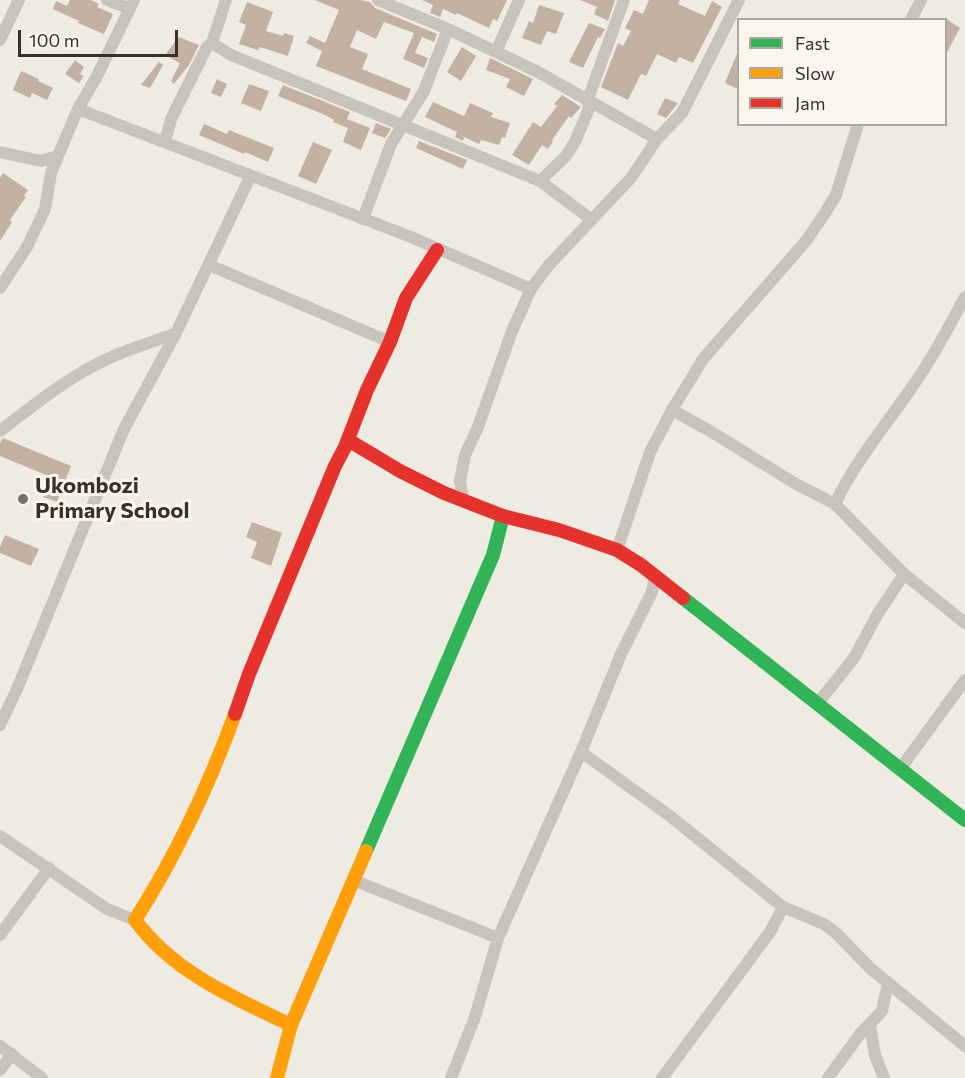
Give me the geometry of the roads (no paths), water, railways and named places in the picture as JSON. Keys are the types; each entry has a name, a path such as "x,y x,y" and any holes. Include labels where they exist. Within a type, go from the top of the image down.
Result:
{"street":[{"path":"0,40 19,0"},
{"path":"0,288 27,247 45,209 51,173 58,156 78,109 97,76 132,4 108,0"},
{"path":"165,141 171,119 207,47 212,43 226,0"},
{"path":"378,0 448,29 495,52 588,99 657,139"},
{"path":"408,13 413,0"},
{"path":"495,52 519,0"},
{"path":"540,181 566,156 576,140 589,108 588,99 624,0"},
{"path":"463,499 460,481 465,455 478,427 512,331 531,289 548,266 631,178 657,139 682,113 740,0"},
{"path":"911,18 921,0"},
{"path":"363,219 391,144 424,91 448,29"},
{"path":"212,43 231,55 540,181 592,220"},
{"path":"78,109 363,219 531,289"},
{"path":"617,550 650,452 672,410 703,359 806,241 825,213 836,195 857,126"},
{"path":"0,152 41,161 58,156"},
{"path":"0,725 124,429 176,333 250,177"},
{"path":"135,920 156,887 194,813 225,741 249,674 367,390 390,342 406,298 437,250"},
{"path":"209,265 390,342"},
{"path":"835,504 873,440 923,371 965,297"},
{"path":"0,431 87,369 108,358 176,333"},
{"path":"672,410 796,484 835,504 904,574 965,623"},
{"path":"348,440 400,471 444,493 503,516 559,530 617,550 655,576 818,702 965,820"},
{"path":"277,1078 291,1025 494,555 503,516"},
{"path":"818,702 854,658 877,615 904,574"},
{"path":"451,1078 475,1017 498,938 581,752 621,654 652,591 655,576"},
{"path":"900,769 965,680"},
{"path":"581,752 670,816 783,907 824,924 836,933 856,955 965,1046"},
{"path":"0,836 49,867 107,909 135,920 147,937 189,972 291,1025"},
{"path":"0,934 49,867"},
{"path":"353,880 498,938"},
{"path":"662,1078 770,932 783,907"},
{"path":"828,1078 854,1041 882,1011 888,983"},
{"path":"870,1025 875,1055 884,1078"},
{"path":"0,1046 42,1078"},
{"path":"0,1070 12,1054"}],"place":[{"name":"Ukombozi Primary School","path":"23,499"}]}
